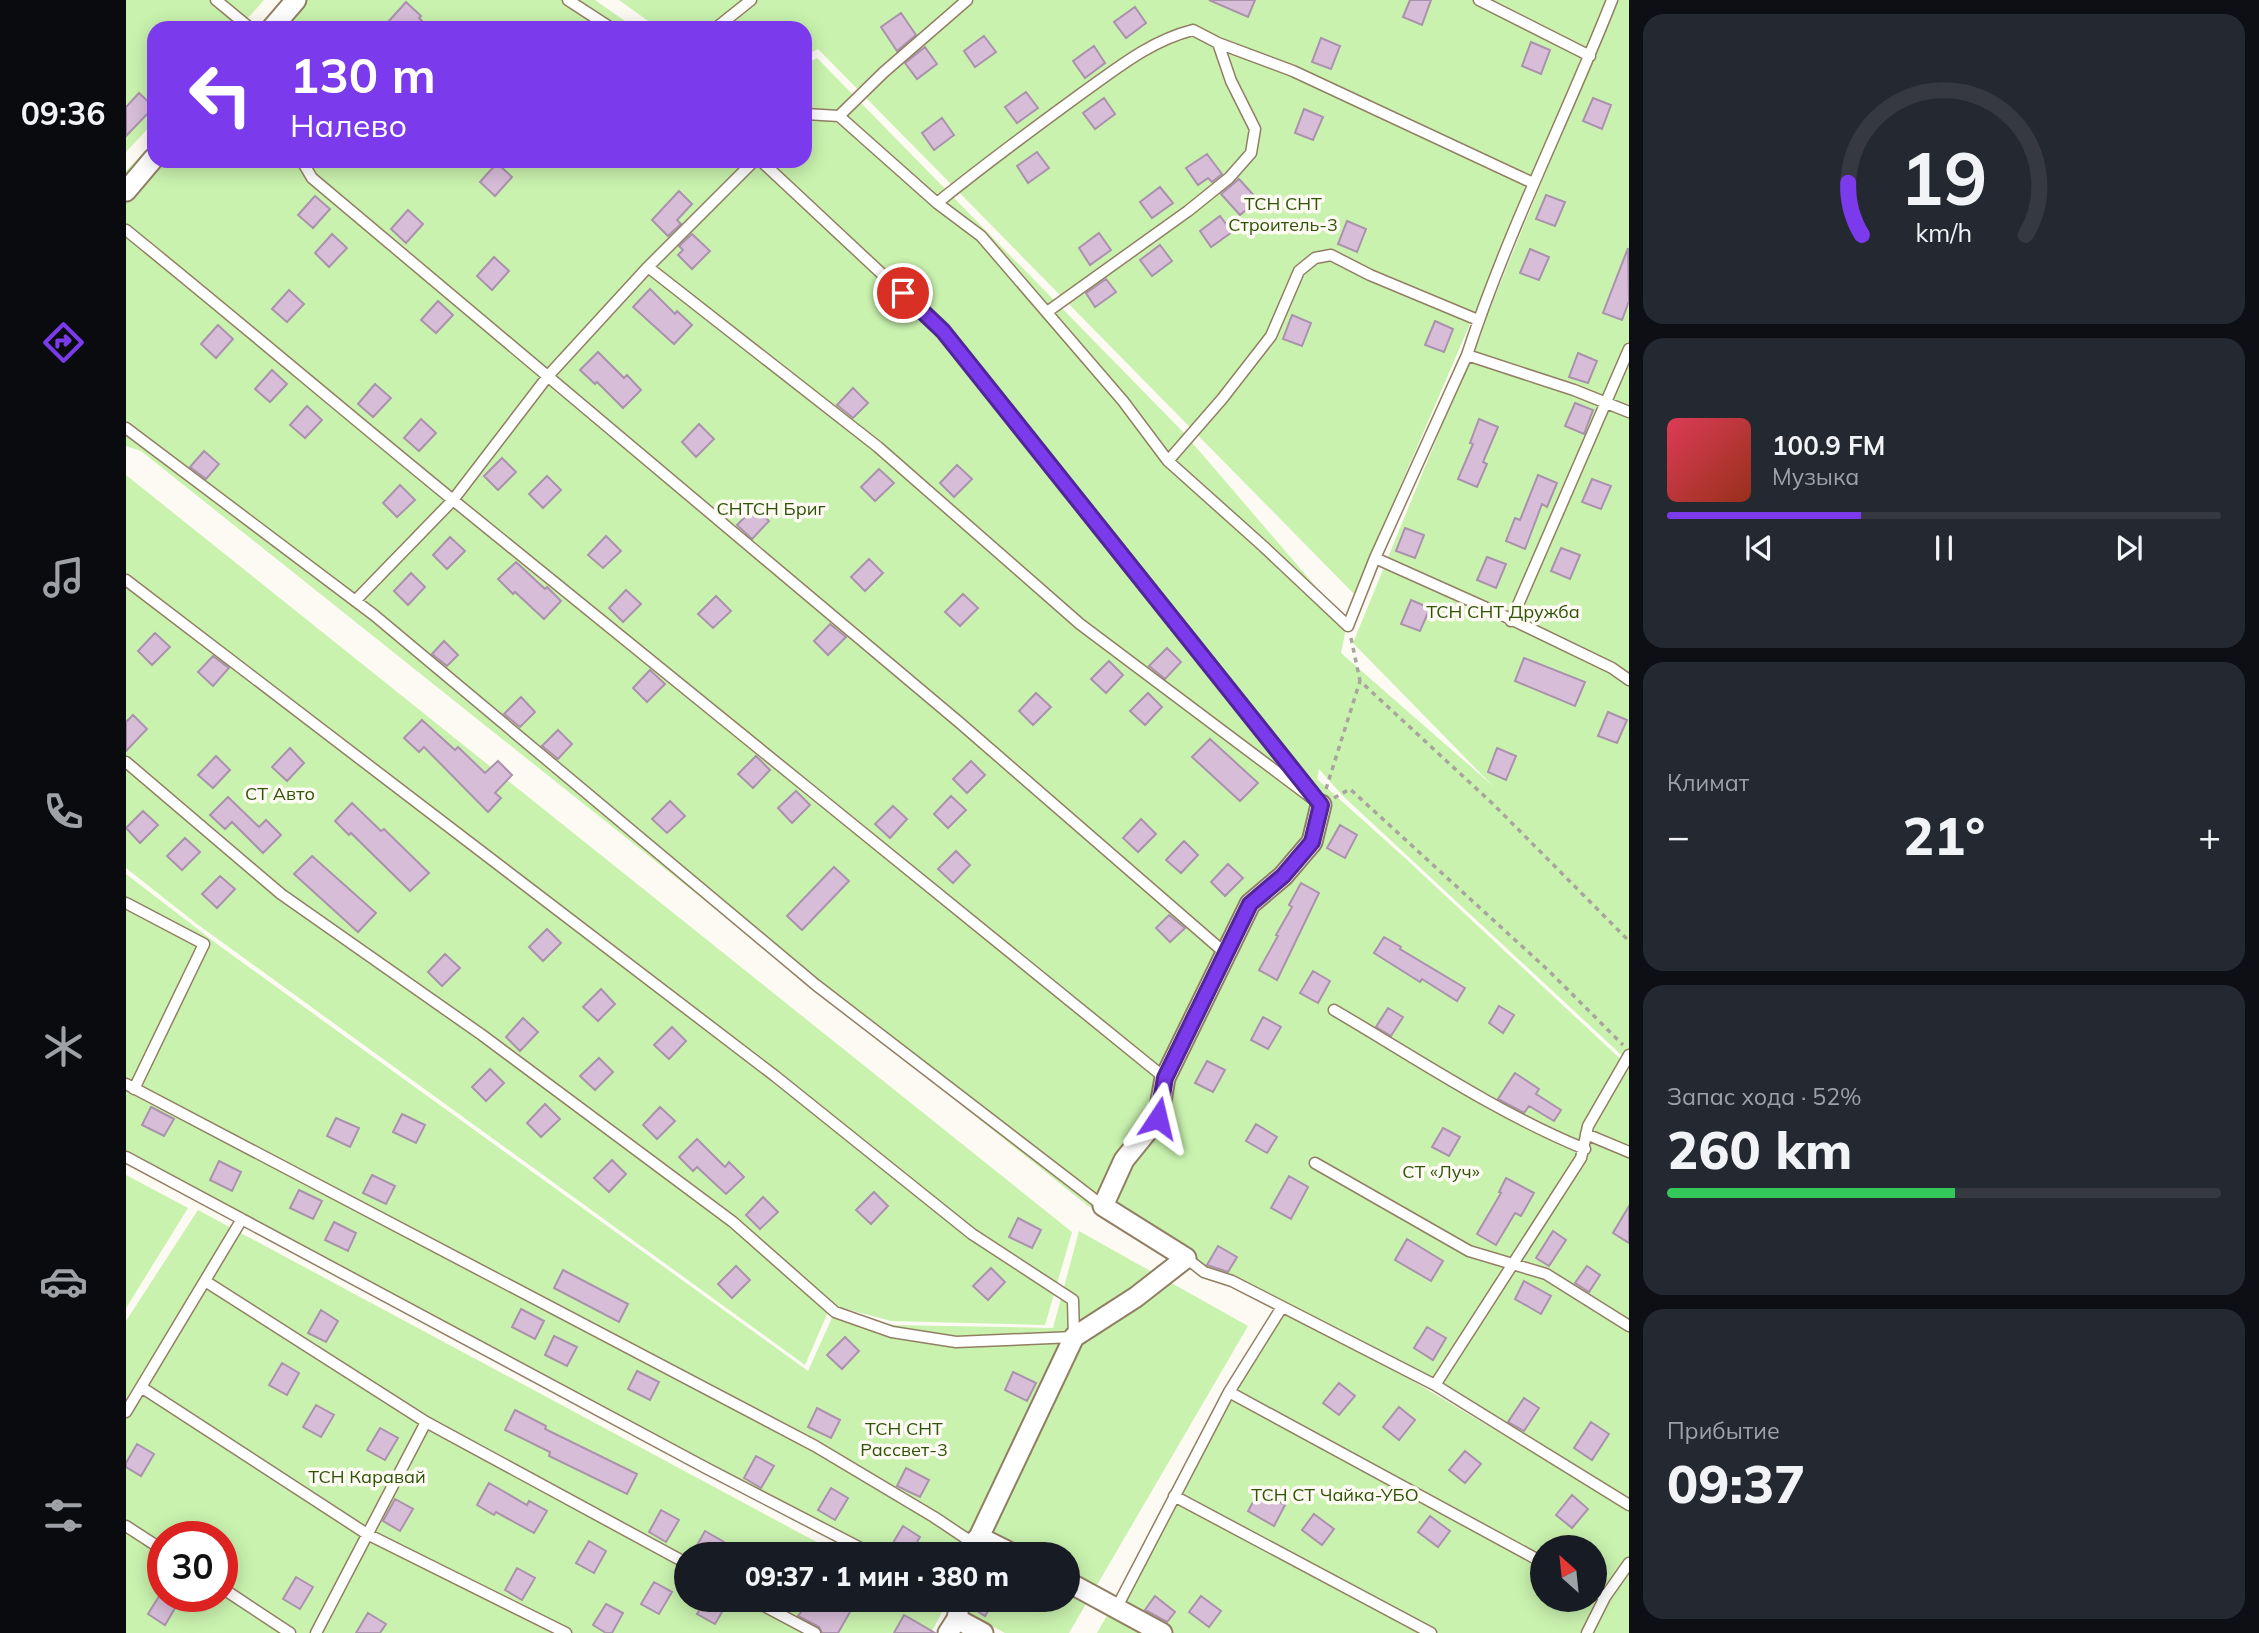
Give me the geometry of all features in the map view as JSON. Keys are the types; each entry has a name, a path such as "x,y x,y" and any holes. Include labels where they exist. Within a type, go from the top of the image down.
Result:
{"street":[{"path":"278,21 296,0"},
{"path":"126,191 147,166"},
{"path":"975,1542 1074,1337 1136,1297 1186,1258 1103,1206 1124,1160 1158,1118 1165,1078 1250,904 1283,876 1312,842 1321,805"},
{"path":"1080,1588 1162,1633"},
{"path":"955,1617 983,1633"}],"lane":[{"path":"216,0 242,21"},
{"path":"568,0 600,21"},
{"path":"725,21 751,0"},
{"path":"839,116 884,72 967,0"},
{"path":"1479,0 1590,56"},
{"path":"812,114 839,116 937,203 981,236 1123,401 1168,461 1348,626 1375,558 1467,355 1478,320 1533,183 1612,0"},
{"path":"937,203 1000,152 1144,50 1171,36 1193,30 1218,43 1293,71 1533,183"},
{"path":"1047,312 1209,194 1229,178 1251,153 1255,129 1231,81 1218,43"},
{"path":"306,168 312,178 960,723 1225,953"},
{"path":"355,601 453,500 548,376 648,267 747,168"},
{"path":"768,168 943,331 1321,805"},
{"path":"126,230 453,500 1165,1078"},
{"path":"1168,461 1222,399 1271,336 1299,271 1315,258 1331,255 1370,275 1478,320"},
{"path":"648,267 878,447 1080,624 1321,805"},
{"path":"1511,621 1629,349"},
{"path":"1467,355 1574,390 1629,412"},
{"path":"126,428 355,601 816,985 1103,1206"},
{"path":"1375,558 1500,614 1612,668 1629,680"},
{"path":"126,580 775,1076 972,1234 1073,1300 1074,1337 956,1342 892,1332 835,1312 733,1222 482,1035 281,894 126,762"},
{"path":"126,902 204,944 130,1086 815,1446 934,1517 970,1542"},
{"path":"1334,1010 1504,1110 1556,1138 1585,1149"},
{"path":"1434,1385 1581,1158 1588,1126 1629,1053"},
{"path":"1586,1134 1629,1152"},
{"path":"126,1157 849,1542"},
{"path":"1315,1163 1469,1251 1546,1275 1629,1326"},
{"path":"126,1412 242,1219"},
{"path":"1186,1258 1204,1272 1232,1281 1434,1385 1629,1505"},
{"path":"205,1281 426,1422 674,1556"},
{"path":"1117,1607 1229,1392 1282,1307"},
{"path":"141,1387 367,1534 566,1633"},
{"path":"1229,1392 1530,1555"},
{"path":"316,1633 426,1422"},
{"path":"1174,1496 1431,1633"},
{"path":"126,1525 147,1539"},
{"path":"1607,1594 1629,1563"},
{"path":"238,1599 290,1633"},
{"path":"776,1612 815,1633"},
{"path":"1587,1633 1598,1612"}],"path":[{"path":"1321,805 1360,681 1348,626"},
{"path":"1360,681 1493,804 1629,941"},
{"path":"1321,805 1350,789 1549,971 1629,1053"}],"green space":[{"path":"126,0 264,0 245,21 147,21 147,130 126,152"},
{"path":"284,0 595,0 625,21 264,21"},
{"name":"ТСН СНТ Строитель-3","path":"619,0 1609,0 1354,594 818,49 812,52 812,21 648,21"},
{"name":"СНТСН Бриг","path":"1616,0 1629,0 1629,1062 1342,795 1319,769 1317,779 1629,1067 1629,1500 1351,1337 1240,1278 1215,1272 1166,1243 1088,1206 141,451 126,446 126,171 147,148 147,168 812,168 812,60 817,58 1183,432 1347,623 1341,653 1493,786 1353,643"},
{"name":"СТ Авто","path":"126,475 1072,1232 1045,1325 891,1321 831,1305 805,1365 197,924 126,868"},
{"name":"ТСН СНТ Рассвет-3","path":"126,874 221,947 808,1371 836,1309 891,1325 1053,1328 1079,1231 1248,1326 1069,1633 1005,1633 966,1612 1080,1612 1080,1542 836,1542 126,1163"},
{"path":"126,1175 188,1208 126,1308"},
{"name":"ТСН Каравай","path":"198,1210 817,1542 674,1542 674,1612 942,1612 931,1633 126,1633 126,1321"},
{"name":"ТСН СТ Чайка-УБО","path":"1284,1304 1629,1510 1629,1633 1097,1633"}],"building":[{"path":"1209,0 1255,0 1248,17"},
{"path":"1410,0 1431,0 1422,25 1403,17"},
{"path":"406,2 421,16 419,18 422,21 389,21"},
{"path":"1135,7 1146,23 1126,38 1114,22"},
{"path":"901,13 916,35 897,51 881,27"},
{"path":"984,36 996,52 975,67 964,51"},
{"path":"1321,38 1340,46 1331,69 1312,62"},
{"path":"1531,42 1550,50 1541,74 1522,66"},
{"path":"1094,46 1105,63 1085,78 1073,61"},
{"path":"925,47 937,64 917,79 905,63"},
{"path":"1026,92 1038,108 1017,123 1005,107"},
{"path":"139,93 147,100 147,114 126,136 126,107"},
{"path":"1104,98 1115,114 1095,129 1083,113"},
{"path":"1593,98 1611,105 1602,129 1583,121"},
{"path":"1304,109 1323,117 1313,140 1295,133"},
{"path":"942,118 954,135 934,150 922,133"},
{"path":"1037,152 1049,168 1028,183 1017,166"},
{"path":"1207,154 1222,174 1212,182 1208,178 1198,185 1186,168"},
{"path":"493,168 502,168 512,177 495,196 480,182"},
{"path":"1239,179 1258,200 1240,215 1221,194"},
{"path":"1160,187 1173,203 1152,218 1140,202"},
{"path":"679,191 692,204 677,220 681,224 668,236 652,220"},
{"path":"1546,195 1565,202 1555,226 1536,219"},
{"path":"315,196 330,209 313,228 298,215"},
{"path":"408,210 423,224 406,243 391,229"},
{"path":"1220,216 1232,232 1211,247 1200,231"},
{"path":"1347,221 1366,229 1357,252 1338,244"},
{"path":"1099,233 1111,250 1090,265 1079,248"},
{"path":"332,234 347,248 329,267 315,253"},
{"path":"692,234 710,251 692,269 678,255 683,250 679,246"},
{"path":"1160,245 1172,261 1152,276 1140,260"},
{"path":"1628,248 1629,301 1622,320 1603,313"},
{"path":"1530,249 1549,257 1539,280 1520,273"},
{"path":"494,257 509,271 492,290 477,276"},
{"path":"1106,279 1116,292 1095,307 1086,293"},
{"path":"650,289 675,314 677,311 692,325 674,344 633,307"},
{"path":"289,290 304,304 287,322 272,309"},
{"path":"438,301 453,315 436,333 421,320"},
{"path":"1292,315 1311,323 1302,346 1283,339"},
{"path":"1435,321 1453,329 1444,352 1425,345"},
{"path":"218,325 233,339 216,358 201,344"},
{"path":"598,352 624,378 627,375 641,390 623,408 597,382 595,384 580,370"},
{"path":"1578,353 1597,361 1588,383 1569,377"},
{"path":"272,370 287,384 270,402 255,389"},
{"path":"375,384 391,398 373,417 358,404"},
{"path":"853,388 868,403 853,418 837,405"},
{"path":"1575,403 1593,410 1584,434 1565,426"},
{"path":"307,406 322,420 305,438 290,425"},
{"path":"421,419 436,433 419,451 404,438"},
{"path":"1479,419 1498,427 1483,462 1487,464 1477,487 1458,479 1473,444 1470,443"},
{"path":"699,424 714,439 696,457 682,442"},
{"path":"204,451 219,464 206,479 190,467"},
{"path":"502,458 516,472 498,490 484,476"},
{"path":"957,465 972,479 954,497 940,483"},
{"path":"879,469 894,483 875,501 861,487"},
{"path":"1538,475 1557,483 1547,507 1542,504 1525,549 1506,541 1515,518 1520,520"},
{"path":"547,476 561,490 543,508 529,494"},
{"path":"1592,479 1611,486 1601,509 1582,502"},
{"path":"400,485 415,500 397,517 383,503"},
{"path":"755,507 769,521 752,539 737,525"},
{"path":"1405,528 1424,535 1415,558 1396,551"},
{"path":"606,536 621,551 603,568 588,555"},
{"path":"450,537 465,551 447,569 433,555"},
{"path":"1561,548 1580,555 1570,579 1551,571"},
{"path":"1487,557 1506,564 1496,588 1477,580"},
{"path":"869,559 883,573 865,591 851,577"},
{"path":"516,562 561,601 544,619 498,579"},
{"path":"411,573 425,587 408,605 394,591"},
{"path":"626,590 641,604 623,622 609,608"},
{"path":"963,594 978,608 960,626 945,612"},
{"path":"716,596 731,611 713,628 698,614"},
{"path":"1411,600 1430,608 1420,631 1401,624"},
{"path":"830,624 846,637 828,655 814,641"},
{"path":"155,633 170,647 152,665 138,651"},
{"path":"444,641 458,655 447,666 432,654"},
{"path":"1167,648 1181,662 1165,679 1149,666"},
{"path":"213,656 229,668 213,686 198,672"},
{"path":"1524,658 1585,682 1575,706 1515,681"},
{"path":"1109,661 1123,675 1106,693 1091,679"},
{"path":"650,670 665,684 647,702 633,688"},
{"path":"1036,693 1051,707 1033,725 1019,711"},
{"path":"1148,693 1162,707 1145,725 1130,711"},
{"path":"521,697 535,712 520,727 504,714"},
{"path":"1608,712 1627,720 1617,743 1598,736"},
{"path":"133,715 147,729 126,751 126,722"},
{"path":"422,720 455,750 458,747 485,773 498,761 512,775 495,793 501,798 488,812 424,747 419,752 404,738"},
{"path":"558,730 572,744 558,759 542,746"},
{"path":"1210,739 1258,783 1240,801 1192,757"},
{"path":"290,748 304,763 287,781 272,767"},
{"path":"1497,748 1516,756 1506,780 1488,772"},
{"path":"216,756 230,770 213,788 198,775"},
{"path":"756,756 770,770 753,788 738,774"},
{"path":"971,761 985,775 967,793 953,779"},
{"path":"796,791 810,805 792,823 778,808"},
{"path":"951,796 966,810 948,828 934,814"},
{"path":"228,797 259,827 266,820 281,835 263,853 232,822 225,829 210,815"},
{"path":"670,801 685,816 667,833 652,819"},
{"path":"352,803 381,831 384,829 429,873 410,891 351,833 349,835 335,821"},
{"path":"893,806 907,819 890,838 875,824"},
{"path":"143,811 158,825 140,843 126,828"},
{"path":"1141,819 1156,834 1138,852 1123,838"},
{"path":"1340,825 1357,835 1345,858 1327,848"},
{"path":"185,838 200,852 182,870 167,856"},
{"path":"1184,841 1198,855 1181,873 1166,860"},
{"path":"956,851 970,865 953,883 938,869"},
{"path":"312,856 376,913 358,932 294,874"},
{"path":"1228,864 1243,878 1225,896 1211,882"},
{"path":"834,867 849,881 802,930 787,916"},
{"path":"220,876 235,889 217,908 202,894"},
{"path":"1301,883 1319,893 1277,980 1259,970 1292,907 1289,905"},
{"path":"1169,915 1185,928 1170,942 1156,928"},
{"path":"547,929 561,943 543,961 529,947"},
{"path":"1384,937 1465,988 1457,1001 1374,953"},
{"path":"445,954 460,968 442,986 428,972"},
{"path":"1313,971 1330,981 1318,1003 1300,993"},
{"path":"601,989 615,1004 598,1021 583,1007"},
{"path":"1499,1006 1514,1015 1503,1033 1489,1023"},
{"path":"1388,1008 1403,1017 1391,1036 1376,1027"},
{"path":"1263,1017 1281,1027 1268,1049 1251,1040"},
{"path":"523,1018 538,1032 520,1051 506,1037"},
{"path":"672,1027 686,1041 669,1059 654,1045"},
{"path":"599,1058 613,1072 595,1090 580,1076"},
{"path":"1207,1061 1225,1070 1213,1092 1195,1083"},
{"path":"490,1069 504,1083 486,1101 472,1087"},
{"path":"1515,1073 1539,1089 1536,1094 1561,1110 1554,1121 1529,1106 1524,1113 1498,1099"},
{"path":"545,1104 560,1119 541,1137 527,1123"},
{"path":"151,1107 174,1119 164,1136 142,1125"},
{"path":"660,1107 675,1121 657,1139 643,1125"},
{"path":"402,1114 425,1125 416,1143 393,1132"},
{"path":"336,1118 359,1128 350,1147 327,1136"},
{"path":"1256,1124 1277,1137 1267,1153 1246,1141"},
{"path":"1443,1128 1460,1137 1449,1156 1432,1147"},
{"path":"697,1139 725,1167 729,1162 744,1177 726,1194 697,1167 693,1171 679,1157"},
{"path":"612,1160 626,1174 609,1192 594,1178"},
{"path":"219,1161 241,1172 232,1191 210,1180"},
{"path":"372,1175 395,1186 386,1204 363,1193"},
{"path":"1289,1176 1308,1187 1291,1219 1271,1208"},
{"path":"1506,1178 1534,1193 1521,1216 1515,1213 1496,1245 1477,1234 1501,1193 1499,1192"},
{"path":"299,1190 322,1201 313,1219 290,1208"},
{"path":"874,1192 888,1206 871,1224 856,1210"},
{"path":"763,1197 778,1212 760,1229 746,1215"},
{"path":"1629,1206 1629,1243 1613,1233"},
{"path":"1018,1218 1041,1230 1032,1248 1009,1237"},
{"path":"334,1222 356,1233 348,1251 325,1240"},
{"path":"1553,1231 1566,1240 1549,1266 1536,1258"},
{"path":"1407,1239 1443,1261 1431,1281 1395,1260"},
{"path":"1218,1246 1237,1257 1228,1272 1207,1265"},
{"path":"736,1266 750,1280 732,1298 718,1284"},
{"path":"1587,1266 1600,1275 1589,1292 1575,1283"},
{"path":"991,1268 1005,1282 988,1300 973,1286"},
{"path":"563,1270 628,1304 619,1322 554,1288"},
{"path":"1524,1281 1551,1296 1541,1314 1515,1299"},
{"path":"521,1309 544,1321 535,1339 512,1327"},
{"path":"321,1310 338,1321 326,1342 308,1333"},
{"path":"1427,1327 1446,1338 1433,1360 1414,1348"},
{"path":"554,1336 577,1347 567,1366 545,1355"},
{"path":"845,1337 859,1351 842,1369 827,1355"},
{"path":"282,1363 299,1373 287,1395 269,1385"},
{"path":"637,1371 659,1382 650,1400 628,1389"},
{"path":"1013,1372 1036,1383 1027,1401 1005,1390"},
{"path":"1339,1383 1355,1396 1339,1415 1323,1403"},
{"path":"1524,1398 1539,1408 1524,1431 1508,1422"},
{"path":"316,1405 334,1415 321,1437 303,1427"},
{"path":"1399,1407 1415,1420 1399,1440 1383,1427"},
{"path":"817,1408 840,1420 831,1438 808,1427"},
{"path":"515,1410 546,1426 545,1429 637,1474 627,1494 549,1456 550,1452 505,1430"},
{"path":"1591,1422 1609,1434 1592,1460 1574,1448"},
{"path":"380,1428 398,1438 385,1460 367,1450"},
{"path":"137,1444 154,1454 141,1476 126,1467"},
{"path":"1465,1451 1481,1464 1465,1483 1449,1470"},
{"path":"756,1456 774,1466 761,1488 744,1478"},
{"path":"906,1468 929,1480 920,1497 897,1486"},
{"path":"489,1483 527,1505 529,1501 547,1511 534,1533 477,1505"},
{"path":"831,1488 848,1498 835,1520 818,1510"},
{"path":"1259,1491 1285,1505 1274,1526 1248,1511"},
{"path":"1572,1495 1588,1509 1572,1528 1556,1515"},
{"path":"395,1499 413,1509 400,1531 383,1521"},
{"path":"661,1510 679,1520 666,1542 649,1532"},
{"path":"1314,1514 1334,1529 1322,1545 1302,1530"},
{"path":"1430,1516 1450,1531 1438,1547 1418,1532"},
{"path":"903,1526 920,1537 917,1542 894,1542"},
{"path":"705,1531 724,1542 699,1542"},
{"path":"589,1541 606,1551 594,1573 576,1563"},
{"path":"517,1568 535,1578 522,1600 505,1590"},
{"path":"296,1577 313,1587 300,1609 283,1599"},
{"path":"654,1582 672,1592 659,1614 641,1604"},
{"path":"1155,1596 1175,1612 1167,1622 1145,1610"},
{"path":"1201,1596 1221,1611 1209,1627 1189,1612"},
{"path":"606,1604 623,1613 612,1633 606,1633 593,1625"},
{"path":"149,1612 173,1612 165,1625 148,1614"},
{"path":"698,1612 722,1612 715,1624 697,1614"},
{"path":"801,1612 850,1612 838,1633 822,1633 819,1627 798,1616"},
{"path":"368,1613 386,1624 380,1633 356,1633"},
{"path":"904,1615 913,1620 935,1633 894,1633"}],"route":[{"path":"903,293 943,331 1321,805 1312,842 1283,876 1250,904 1165,1078 1158,1118"}],"park label":[{"name":"ТСН СНТ Дружба","path":"1503,612"},
{"name":"СТ «Луч»","path":"1441,1172"}]}
